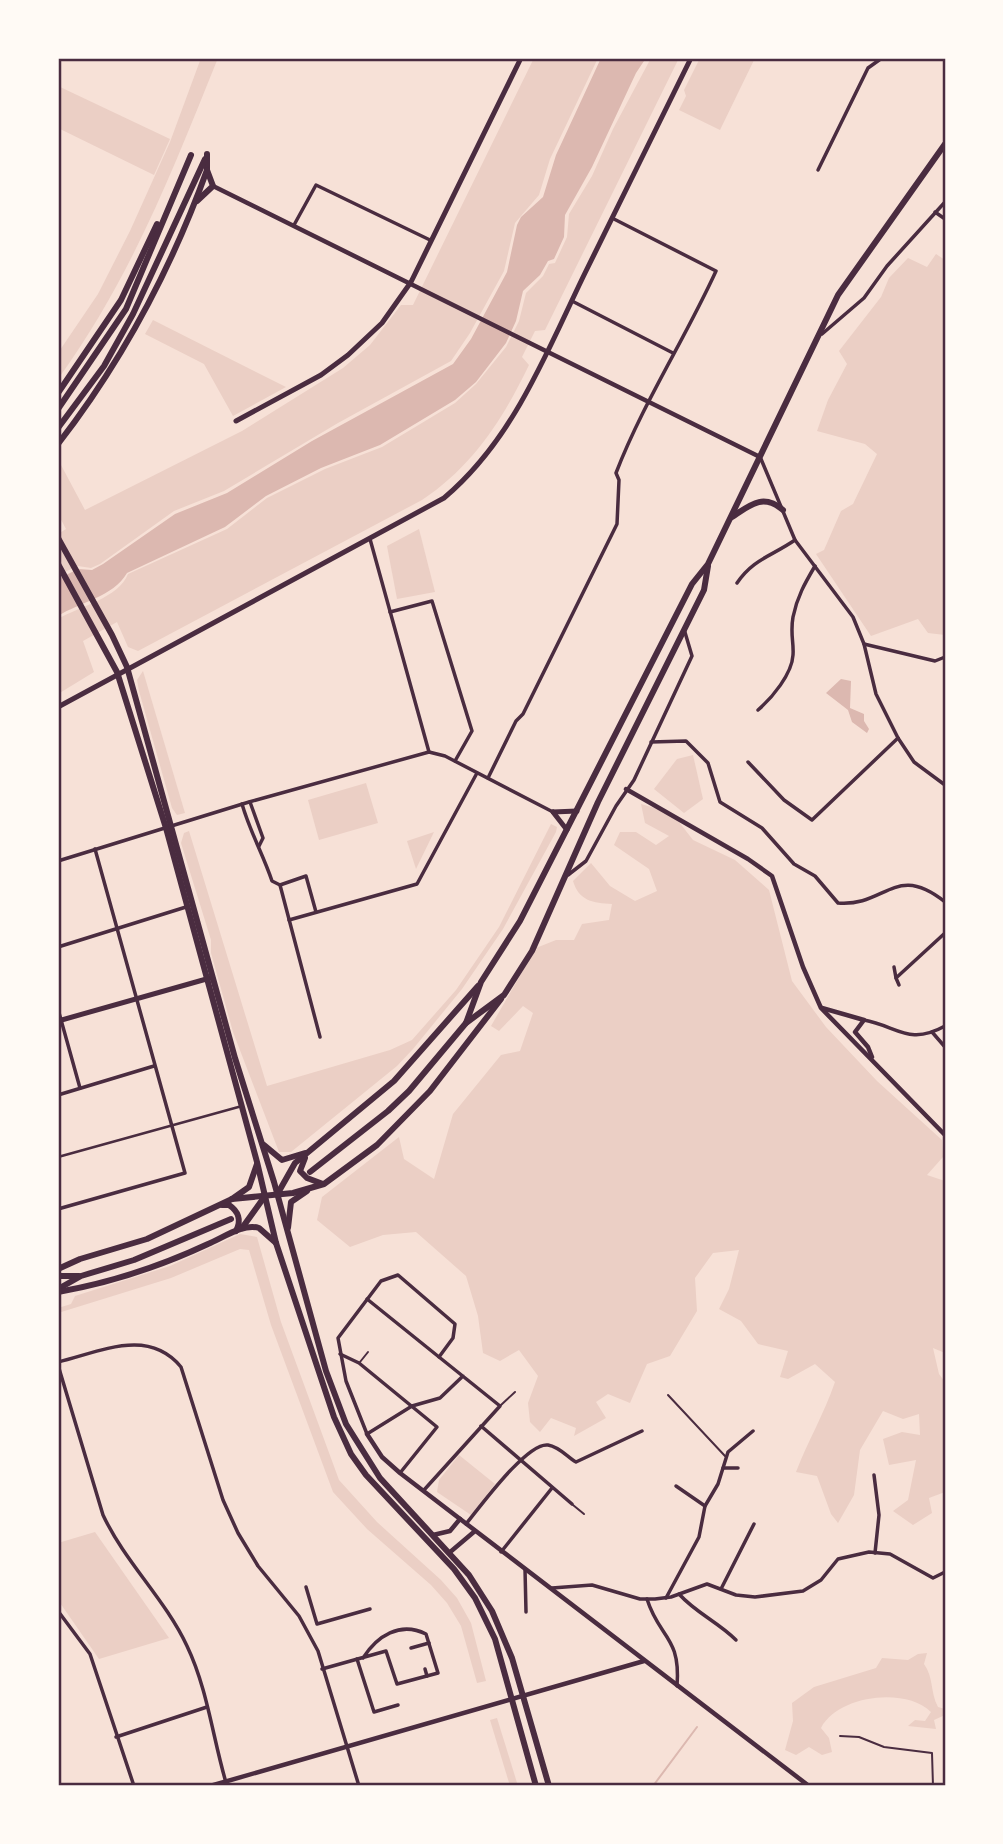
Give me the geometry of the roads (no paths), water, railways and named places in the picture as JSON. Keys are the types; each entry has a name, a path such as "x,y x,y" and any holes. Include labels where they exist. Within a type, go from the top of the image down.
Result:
{"main road":[{"path":"236,421 321,375 348,355 382,323 411,282 521,58"},
{"path":"58,707 117,672 444,498 475,469 505,430 548,352 691,58"},
{"path":"277,1194 295,1163 394,1081 481,982 520,921 692,584 708,564 848,278 943,154 945,144"},
{"path":"58,410 126,309 191,155"},
{"path":"58,428 104,366 133,314 206,156 207,170 214,186 194,205"},
{"path":"58,444 99,391 134,334 194,205 207,170"},
{"path":"58,393 121,300 177,188"},
{"path":"730,518 757,501 770,501 783,510"},
{"path":"58,538 127,667 210,978 276,1243 334,1417 351,1454 376,1487 466,1584 485,1616 495,1639 537,1786"},
{"path":"58,564 117,672 169,827"},
{"path":"232,1199 309,1189 324,1184 377,1145 467,1048 532,951 563,878 704,590 708,564"},
{"path":"553,812 577,811"},
{"path":"553,812 567,830"},
{"path":"59,1021 210,978"},
{"path":"210,978 277,1194 326,1371 346,1424 380,1478 469,1575 492,1611 512,1658 549,1786"},
{"path":"466,1023 481,982"},
{"path":"310,1172 409,1091 466,1023 504,995"},
{"path":"262,1144 282,1160 313,1149"},
{"path":"313,1149 300,1163 300,1171 307,1178 324,1184"},
{"path":"58,1269 80,1259 147,1239 232,1199 249,1187 257,1162"},
{"path":"288,1233 291,1202 309,1189"},
{"path":"58,1290 87,1287 166,1262 235,1232 242,1228 265,1196"},
{"path":"218,1206 229,1205 237,1210 239,1220 235,1232"},
{"path":"58,1290 81,1276 134,1260 231,1219"},
{"path":"242,1228 259,1228 276,1243"},
{"path":"58,1276 81,1276"}],"street":[{"path":"818,170 868,68 881,60"},
{"path":"295,225 316,185 431,241"},
{"path":"214,186 760,457 794,540 853,617 864,644 876,694 898,738 914,762 945,785"},
{"path":"817,338 864,298 887,266 945,202"},
{"path":"935,212 945,219"},
{"path":"488,778 617,524 619,480 616,473 673,354 694,321 716,271 612,218"},
{"path":"571,301 673,354"},
{"path":"370,539 429,752"},
{"path":"737,583 754,561 778,552 794,540"},
{"path":"758,710 776,694 792,663 794,652 790,641 793,617 800,591 816,566"},
{"path":"390,612 432,601 472,731 455,761"},
{"path":"563,878 586,861 626,789 638,774 692,656 684,628"},
{"path":"864,644 935,661 945,657"},
{"path":"748,762 784,800 812,820 898,738"},
{"path":"651,742 686,741 708,763 720,802 762,828 794,864 815,876 838,903 858,902 898,884 923,888 945,902"},
{"path":"58,861 242,804 429,752 455,761 553,812"},
{"path":"289,920 417,884 477,773"},
{"path":"626,789 748,859 772,876 803,967 821,1008 945,1135"},
{"path":"250,802 263,838 259,846"},
{"path":"242,804 253,839 259,846 272,881 280,885 306,876 316,912"},
{"path":"58,1209 185,1173 95,849"},
{"path":"280,885 320,1037"},
{"path":"58,947 191,906"},
{"path":"897,978 945,933"},
{"path":"894,967 899,985"},
{"path":"821,1008 904,1035 932,1032 945,1026"},
{"path":"58,1009 59,1021 80,1088"},
{"path":"864,1020 855,1032 869,1046 872,1059"},
{"path":"932,1032 945,1046"},
{"path":"58,1095 154,1066"},
{"path":"58,1157 242,1106"},
{"path":"439,1357 453,1338 454,1324 398,1275 381,1281 338,1338 346,1381 367,1434 382,1457 501,1552 809,1786"},
{"path":"367,1299 500,1406 424,1490"},
{"path":"226,1784 189,1649 111,1533 103,1515 58,1363 129,1343 157,1349 176,1361 186,1374 217,1481 238,1533 258,1566 299,1616 317,1651 359,1786"},
{"path":"340,1353 359,1363 437,1427 400,1473"},
{"path":"367,1434 411,1406 440,1398 463,1376"},
{"path":"481,1426 572,1504"},
{"path":"466,1524 520,1460 547,1444 576,1462 642,1431"},
{"path":"666,1598 699,1537 705,1506 726,1457 753,1432"},
{"path":"723,1468 738,1468"},
{"path":"874,1475 879,1515 876,1553"},
{"path":"676,1486 705,1506"},
{"path":"501,1552 552,1488"},
{"path":"433,1535 450,1531 460,1519"},
{"path":"721,1589 754,1524"},
{"path":"441,1556 449,1553 475,1531"},
{"path":"550,1588 592,1585 647,1599 666,1598 707,1584 755,1597 803,1591 821,1580 838,1559 857,1553 890,1554 933,1578 945,1572"},
{"path":"525,1569 526,1612"},
{"path":"306,1587 317,1624 370,1609"},
{"path":"678,1594 696,1614 721,1626 736,1640"},
{"path":"647,1599 651,1611 677,1653 677,1686"},
{"path":"58,1611 90,1654 115,1737 134,1786"},
{"path":"322,1669 363,1658 386,1651 397,1684 438,1673 426,1634 402,1629 379,1638 363,1658"},
{"path":"411,1648 429,1643"},
{"path":"357,1659 374,1712 398,1705"},
{"path":"209,1786 226,1784 346,1746 645,1661"},
{"path":"425,1669 427,1676"},
{"path":"115,1737 207,1707"}],"lane":[{"path":"873,58 881,60"},
{"path":"359,1363 368,1352"},
{"path":"500,1406 515,1392"},
{"path":"668,1395 726,1457"},
{"path":"572,1504 584,1514"},
{"path":"839,1736 859,1737 884,1746 932,1753 933,1786"}],"waterway":[{"path":"653,1786 697,1727"}]}
